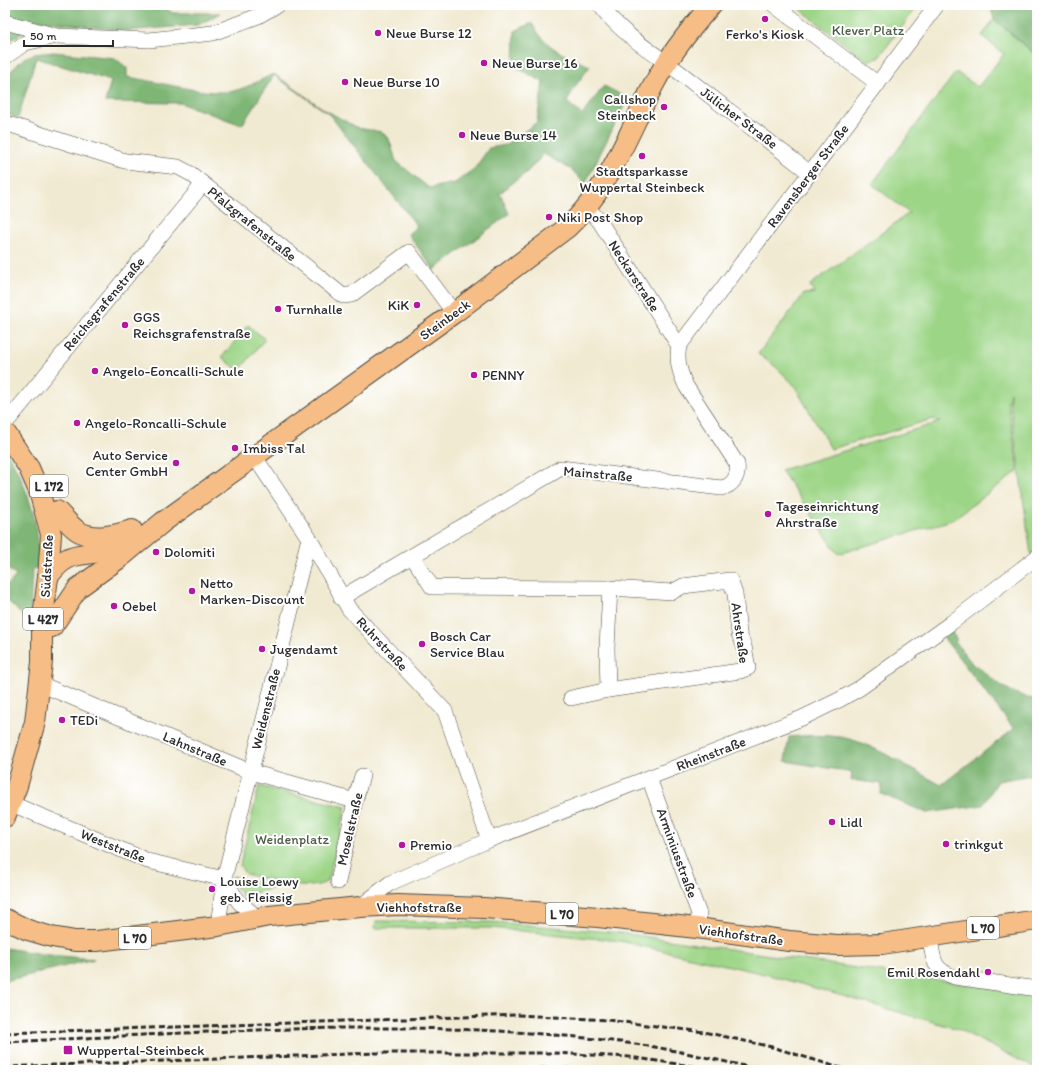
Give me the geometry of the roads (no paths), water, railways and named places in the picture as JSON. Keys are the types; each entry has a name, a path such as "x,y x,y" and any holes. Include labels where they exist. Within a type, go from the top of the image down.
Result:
{"main road":[{"name":"Steinbeck","path":"163,522 454,313 568,227 587,207 614,163 655,82 711,5"},
{"name":"Südstraße","path":"7,424 31,449 40,464 57,511 62,531 61,579 52,628 42,662"},
{"name":"Südstraße","path":"7,424 39,491 51,534 42,625 42,662 35,722 17,786 7,807"},
{"name":"L 172","path":"57,511 78,530 94,536 112,536 163,522"},
{"path":"52,628 78,588 121,557 163,522"},
{"path":"48,576 62,561 74,554 106,551 139,536 163,522"},
{"name":"L 172","path":"51,534 55,555 62,561"},
{"path":"62,561 74,570 105,565 121,557"},
{"name":"Viehhofstraße","path":"5,919 28,930 67,939 97,941 218,926 258,918 360,907 398,905 484,908 697,928 789,941 836,945 882,944 930,937"},
{"name":"L 70","path":"930,937 1037,920"},
{"path":"5,935 28,930"}],"street":[{"path":"5,22 57,36 149,40 204,35 248,20 277,5"},
{"name":"Jülicher Straße","path":"600,5 610,19 630,38 667,64 810,173"},
{"path":"774,5 878,84"},
{"name":"Ravensberger Straße","path":"679,346 937,5"},
{"path":"5,57 25,43 57,36"},
{"name":"Pfalzgrafenstraße","path":"5,123 125,161 178,168 191,174 343,296 352,295 409,252 454,313"},
{"name":"Reichsgrafenstraße","path":"7,424 204,184"},
{"name":"Neckarstraße","path":"587,207 600,222 679,346"},
{"name":"Mainstraße","path":"341,598 561,468 721,488 732,484 737,474 737,464 686,386 680,373 678,362 679,346"},
{"name":"Ruhrstraße","path":"254,456 309,538 341,598 349,609 445,710 489,840"},
{"name":"Weidenstraße","path":"218,926 224,880 309,538"},
{"name":"Ahrstraße","path":"412,556 432,587 610,588 672,592 682,586 730,580 735,594 739,634 744,646 748,668 740,671 608,690 571,698"},
{"name":"Rheinstraße","path":"360,907 390,883 489,840 802,718 839,700 950,623 1037,557"},
{"path":"608,690 607,648 610,588"},
{"name":"Lahnstraße","path":"40,684 251,772 355,800"},
{"name":"Moselstraße","path":"338,882 355,800 362,776"},
{"name":"Arminiusstraße","path":"649,778 699,914 697,928"},
{"name":"Weststraße","path":"7,807 148,861 224,880"},
{"path":"224,880 236,899 258,918"},
{"path":"930,937 934,962 944,973 955,977 1037,989"}],"railway":[{"path":"5,1033 518,1015 607,1020 704,1032 772,1047 847,1070"},
{"path":"5,1042 320,1028 478,1030 557,1035 651,1046 763,1070"},
{"path":"5,1067 375,1053 553,1053 629,1057 720,1070"},
{"path":"467,1070 555,1068 629,1070"}],"place":[{"name":"Ferko's Kiosk","path":"765,19"},
{"name":"Neue Burse 12","path":"378,33"},
{"name":"Neue Burse 16","path":"484,63"},
{"name":"Neue Burse 10","path":"345,82"},
{"name":"Callshop Steinbeck","path":"664,107"},
{"name":"Neue Burse 14","path":"462,135"},
{"name":"Stadtsparkasse Wuppertal Steinbeck","path":"642,156"},
{"name":"Niki Post Shop","path":"549,217"},
{"name":"KiK","path":"417,305"},
{"name":"Turnhalle","path":"278,309"},
{"name":"GGS Reichsgrafenstraße","path":"125,325"},
{"name":"Angelo-Eoncalli-Schule","path":"95,371"},
{"name":"PENNY","path":"474,375"},
{"name":"Angelo-Roncalli-Schule","path":"77,423"},
{"name":"Imbiss Tal","path":"235,448"},
{"name":"Auto Service Center GmbH","path":"176,463"},
{"name":"Tageseinrichtung Ahrstraße","path":"768,514"},
{"name":"Dolomiti","path":"156,552"},
{"name":"Netto Marken-Discount","path":"192,591"},
{"name":"Oebel","path":"114,606"},
{"name":"Bosch Car Service Blau","path":"422,644"},
{"name":"Jugendamt","path":"262,649"},
{"name":"TEDi","path":"62,720"},
{"name":"Lidl","path":"832,822"},
{"name":"trinkgut","path":"946,844"},
{"name":"Premio","path":"402,845"},
{"name":"Louise Loewy geb. Fleissig","path":"212,889"},
{"name":"Emil Rosendahl","path":"988,972"},
{"name":"Wuppertal-Steinbeck","path":"68,1050"}],"park label":[{"name":"Klever Platz","path":"868,30"},
{"name":"Weidenplatz","path":"292,839"}]}
